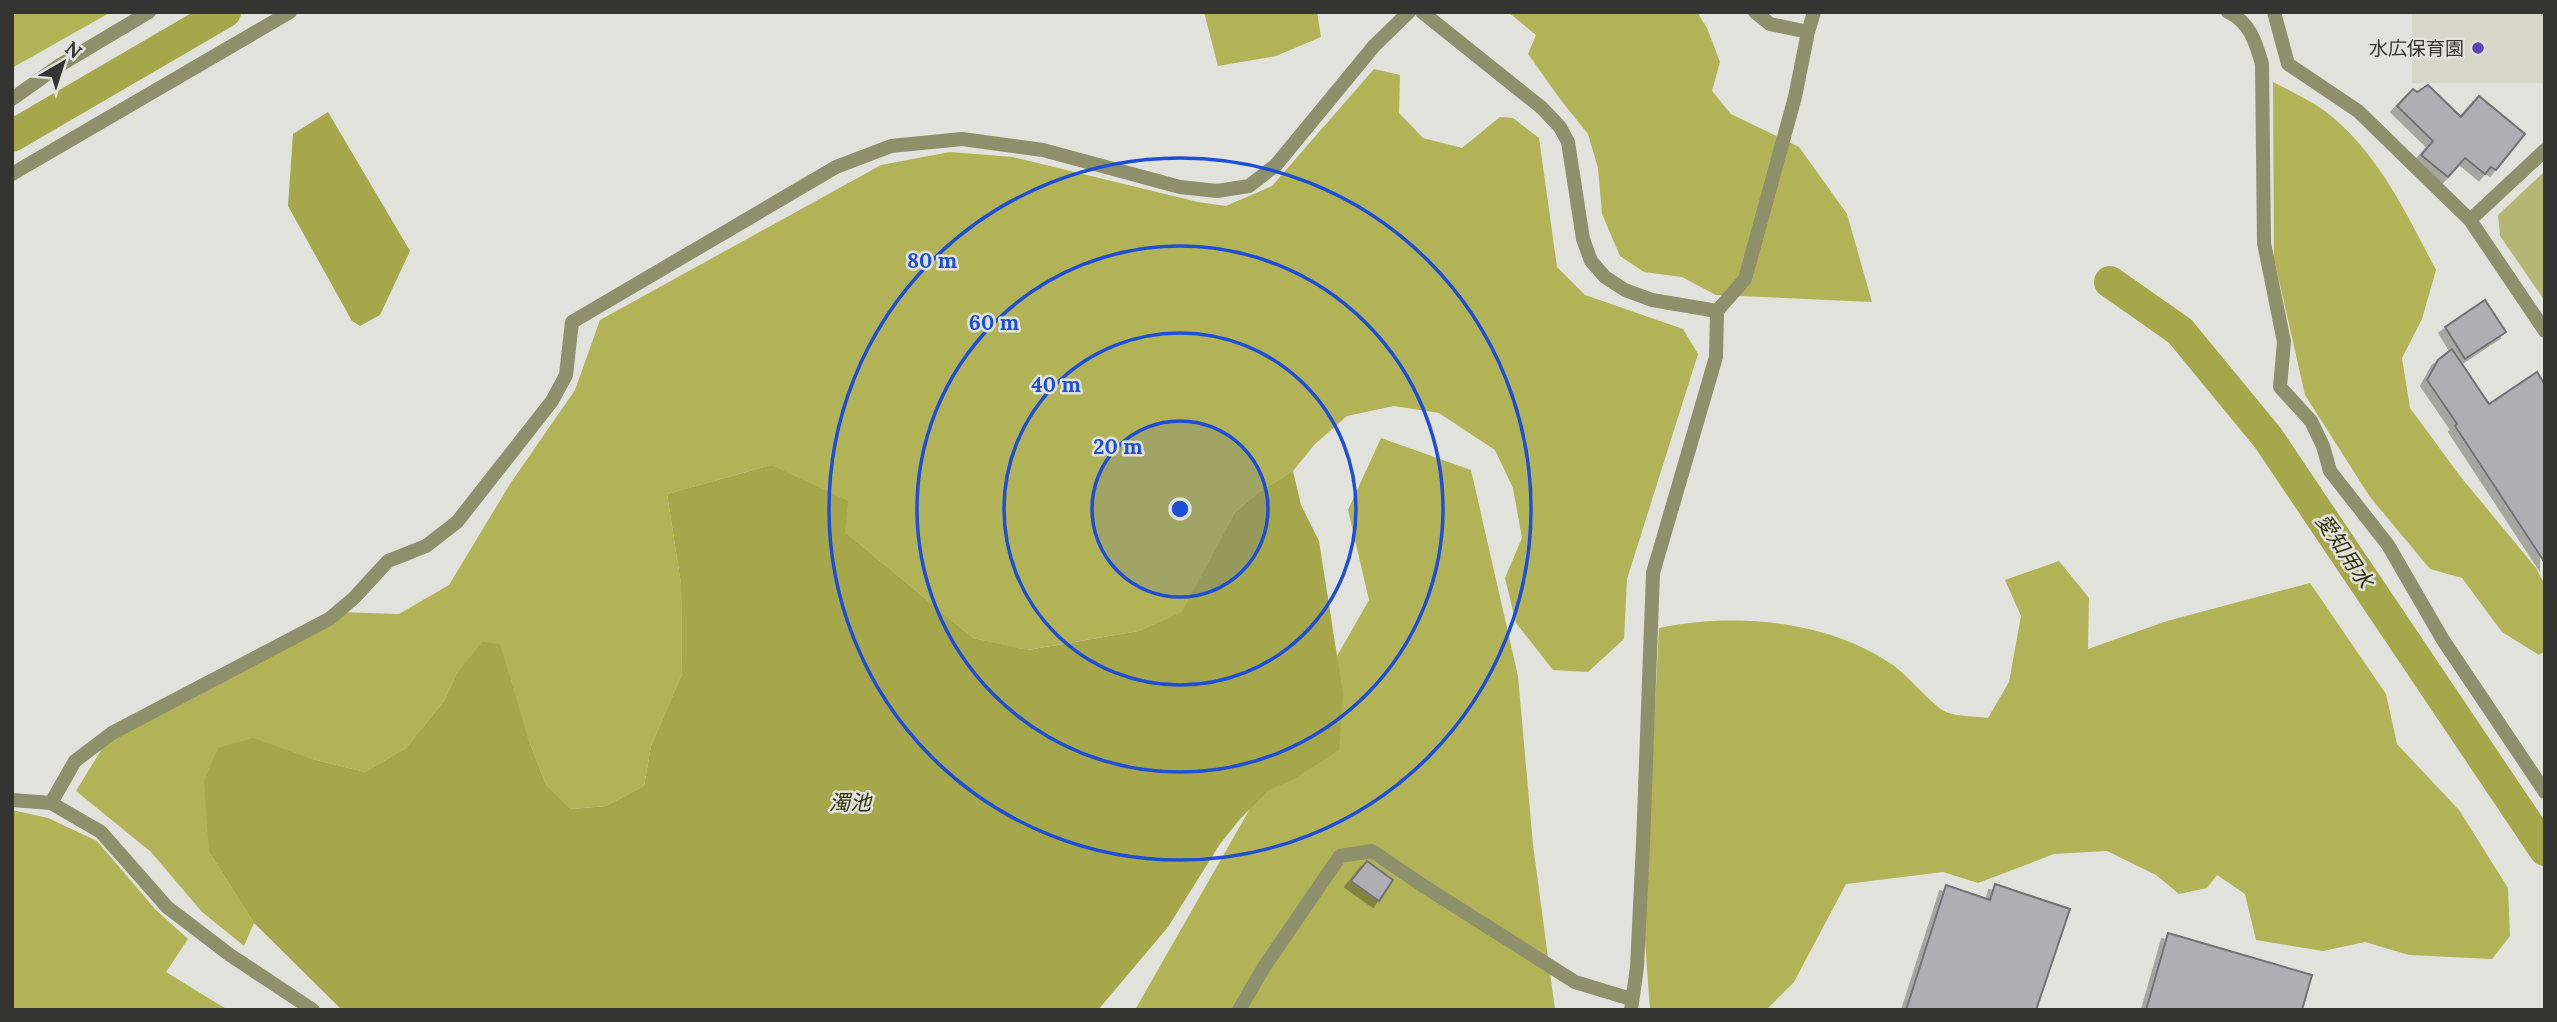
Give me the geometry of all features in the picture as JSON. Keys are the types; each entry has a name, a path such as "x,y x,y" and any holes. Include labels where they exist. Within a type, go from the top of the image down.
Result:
{"street":[{"path":"12,99 60,65 149,12"},
{"path":"12,174 290,12"},
{"path":"51,803 75,761 112,733 329,619 388,561 426,546 457,522 552,401 566,375 572,322 836,167 891,146 962,139 1043,150 1180,187 1217,191 1249,187 1276,165 1374,46 1409,12"},
{"path":"1422,12 1542,108 1560,127 1568,142 1584,239 1591,261 1605,277 1625,290 1652,300 1717,311"},
{"path":"1755,12 1770,24 1808,32"},
{"path":"1239,1010 1264,967 1340,856 1372,850 1575,982 1631,1004 1637,967 1653,573 1716,357 1717,311 1745,279 1795,97 1814,12"},
{"path":"2228,12 2236,16 2253,36 2262,64 2263,243 2284,342 2280,387 2311,421 2323,446 2330,471 2388,545 2443,640 2545,792"},
{"path":"2273,12 2288,64 2358,111 2470,220 2545,331"},
{"path":"2470,220 2545,150"},
{"path":"12,800 51,803 101,832 167,907 230,956 313,1010"}],"shaded area":[{"path":"12,12 111,12 12,68"},
{"path":"1204,12 1317,12 1321,37 1276,56 1218,66"},
{"path":"1508,12 1697,12 1707,28 1720,62 1712,91 1731,114 1799,147 1847,214 1872,302 1716,295 1682,277 1644,272 1620,256 1602,214 1598,168 1588,134 1528,54 1536,35"},
{"name":"水広保育園","path":"2412,12 2545,12 2545,83 2412,83"},
{"path":"1374,69 1400,75 1399,113 1423,138 1462,148 1500,117 1513,118 1539,138 1557,267 1585,295 1683,329 1698,354 1627,579 1624,639 1588,672 1553,670 1516,623 1505,578 1522,538 1513,488 1495,450 1439,413 1394,406 1347,416 1315,444 1293,471 1259,492 1235,512 1183,612 1139,631 1027,650 973,638 845,532 771,465 667,494 681,584 682,674 651,746 644,786 606,806 571,809 546,785 528,738 456,675 444,701 406,748 365,772 312,759 209,852 254,923 244,946 202,912 151,852 76,791 111,734 337,612 399,614 449,585 510,484 575,390 600,320 881,165 950,152 1013,157 1198,202 1226,206 1272,186"},
{"path":"2273,82 2325,111 2360,145 2389,184 2436,270 2422,319 2402,358 2410,408 2460,476 2536,568 2545,585 2545,651 2539,655 2502,632 2462,578 2430,569 2370,497 2305,395 2274,258"},
{"path":"1381,438 1471,470 1518,676 1533,845 1555,1010 1135,1010 1369,600 1348,510"},
{"path":"2059,561 2089,598 2088,649 2167,621 2310,583 2386,694 2397,744 2459,810 2508,888 2510,936 2492,959 2409,955 2365,942 2323,951 2256,940 2245,894 2217,875 2207,888 2179,894 2156,875 2107,851 2054,854 1978,883 1943,872 1846,884 1794,982 1766,1010 1650,1010 1644,926 1659,628 1688,623 1749,621 1810,629 1840,638 1893,665 1950,714 1988,718 2009,682 2021,616 2005,580"},
{"path":"12,810 48,818 97,841 156,910 188,939 166,972 228,1010 12,1010"}],"green space":[{"path":"2545,171 2545,301 2500,236 2498,215"}],"water":[{"path":"328,112 410,251 380,315 360,326 352,321 288,206 293,134"},
{"name":"濁池","path":"771,465 848,501 845,532 973,638 1028,650 1139,631 1182,612 1235,512 1259,492 1293,471 1301,505 1319,541 1343,694 1339,750 1294,779 1269,790 1240,819 1220,844 1168,927 1098,1010 342,1010 254,923 209,852 204,781 218,748 253,738 312,759 365,772 406,748 444,701 456,675 482,642 500,644 528,738 546,785 571,809 606,806 644,786 651,746 682,674 681,584 667,494"}],"building":[{"path":"2428,85 2461,117 2479,96 2525,134 2496,170 2491,167 2485,174 2465,158 2448,177 2421,155 2433,141 2397,106 2413,89 2417,92"},
{"path":"2485,300 2506,332 2465,359 2445,327"},
{"path":"2452,349 2489,404 2537,372 2545,385 2545,563 2427,380 2438,360"},
{"path":"1367,861 1393,880 1379,901 1351,881"},
{"path":"1995,884 2070,909 2036,1010 1906,1010 1946,885 1990,900"},
{"path":"2168,933 2312,975 2302,1010 2146,1010"}],"waterway":[{"name":"愛知用水","path":"12,136 225,12"},
{"name":"愛知用水","path":"2110,282 2180,331 2268,438 2545,850"}],"place":[{"name":"水広保育園","path":"2478,48"}]}
